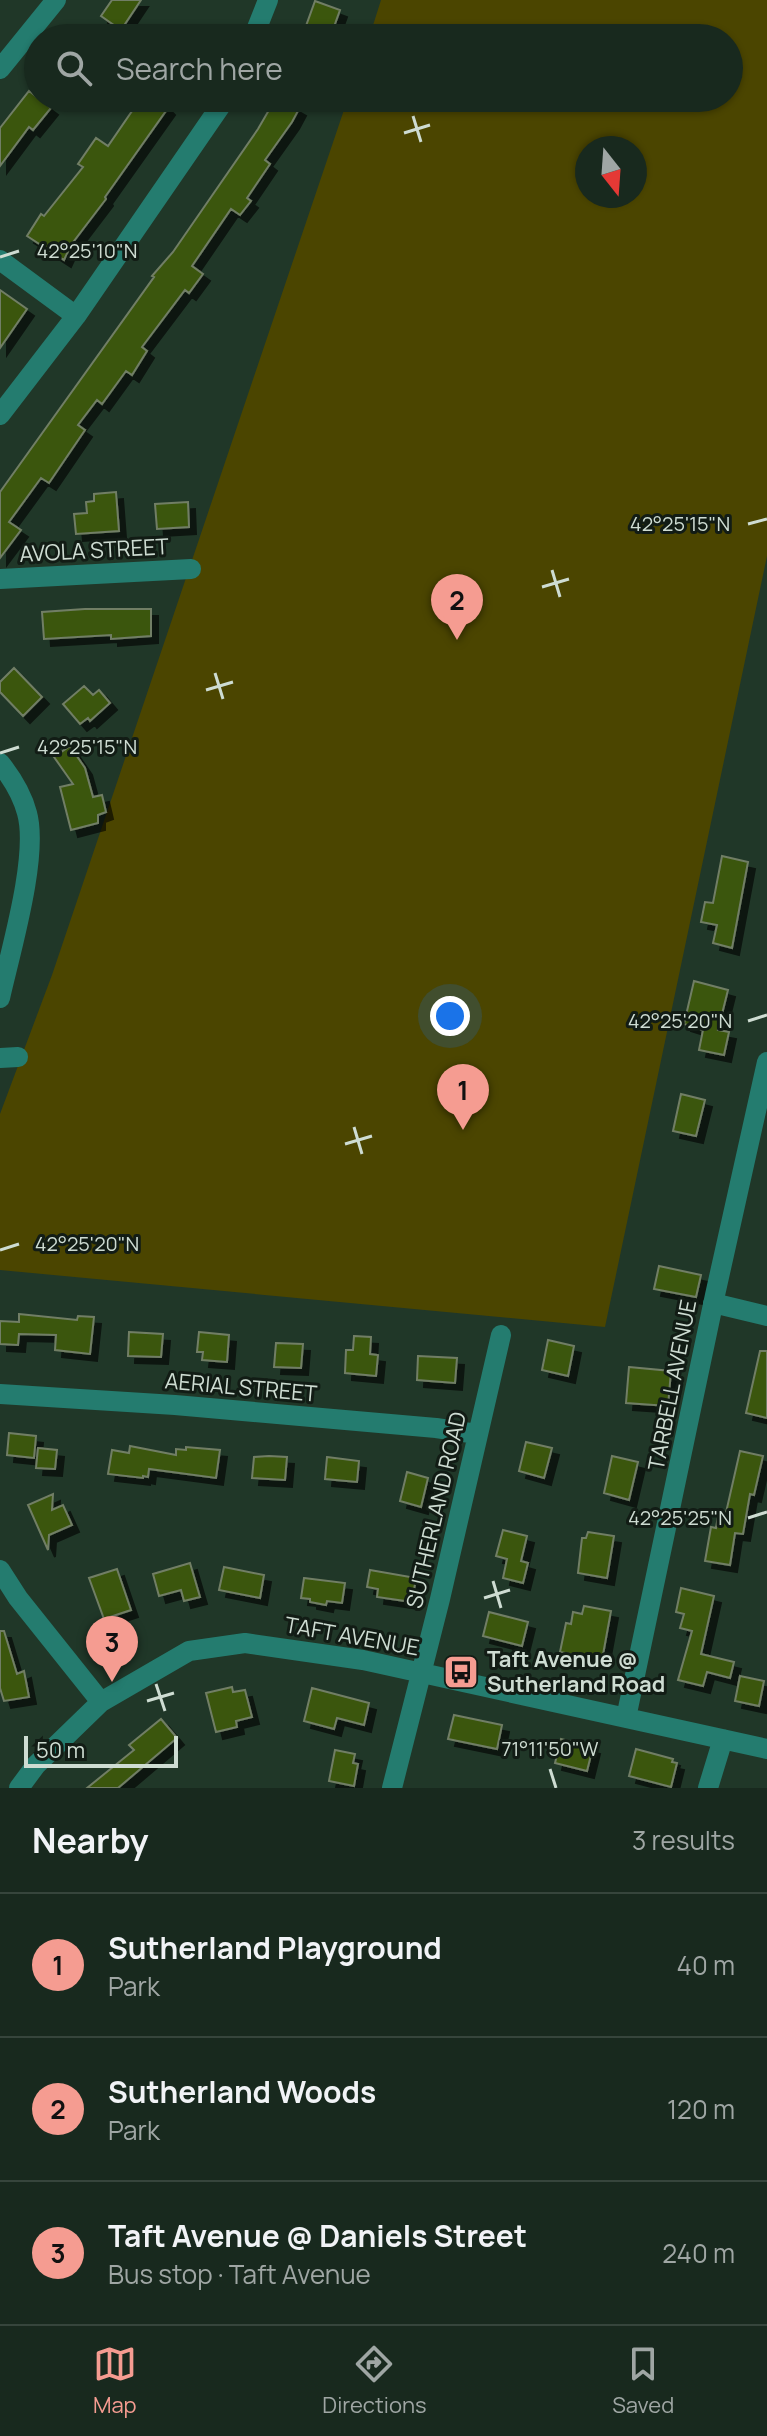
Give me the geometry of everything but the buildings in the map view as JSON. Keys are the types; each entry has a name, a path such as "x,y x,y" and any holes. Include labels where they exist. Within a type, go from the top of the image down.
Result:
{"street":[{"path":"37,24 56,0"},
{"path":"259,24 268,0"},
{"path":"0,69 24,39"},
{"path":"0,415 76,316 216,112"},
{"path":"0,260 76,316"},
{"name":"AVOLA STREET","path":"0,579 191,569"},
{"path":"0,763 20,792 28,816 29,856 0,998"},
{"name":"TARBELL AVENUE","path":"626,1718 767,1062"},
{"path":"713,1303 767,1316"},
{"name":"SUTHERLAND ROAD","path":"392,1788 501,1335"},
{"name":"AERIAL STREET","path":"0,1394 175,1405 477,1434"},
{"path":"0,1570 18,1598 101,1702"},
{"name":"TAFT AVENUE","path":"19,1788 36,1765 101,1702 189,1651 245,1643 363,1660 767,1749"},
{"path":"708,1788 723,1739"}],"shaded area":[{"path":"381,0 767,0 767,556 605,1327 0,1270 0,1114 52,975 343,112 743,112 743,24 373,24"}],"place":[{"name":"Sutherland Woods","path":"457,640"},
{"name":"Sutherland Playground","path":"463,1130"},
{"name":"Taft Avenue @ Sutherland Road","path":"461,1672"},
{"name":"Taft Avenue @ Daniels Street","path":"112,1682"}]}
